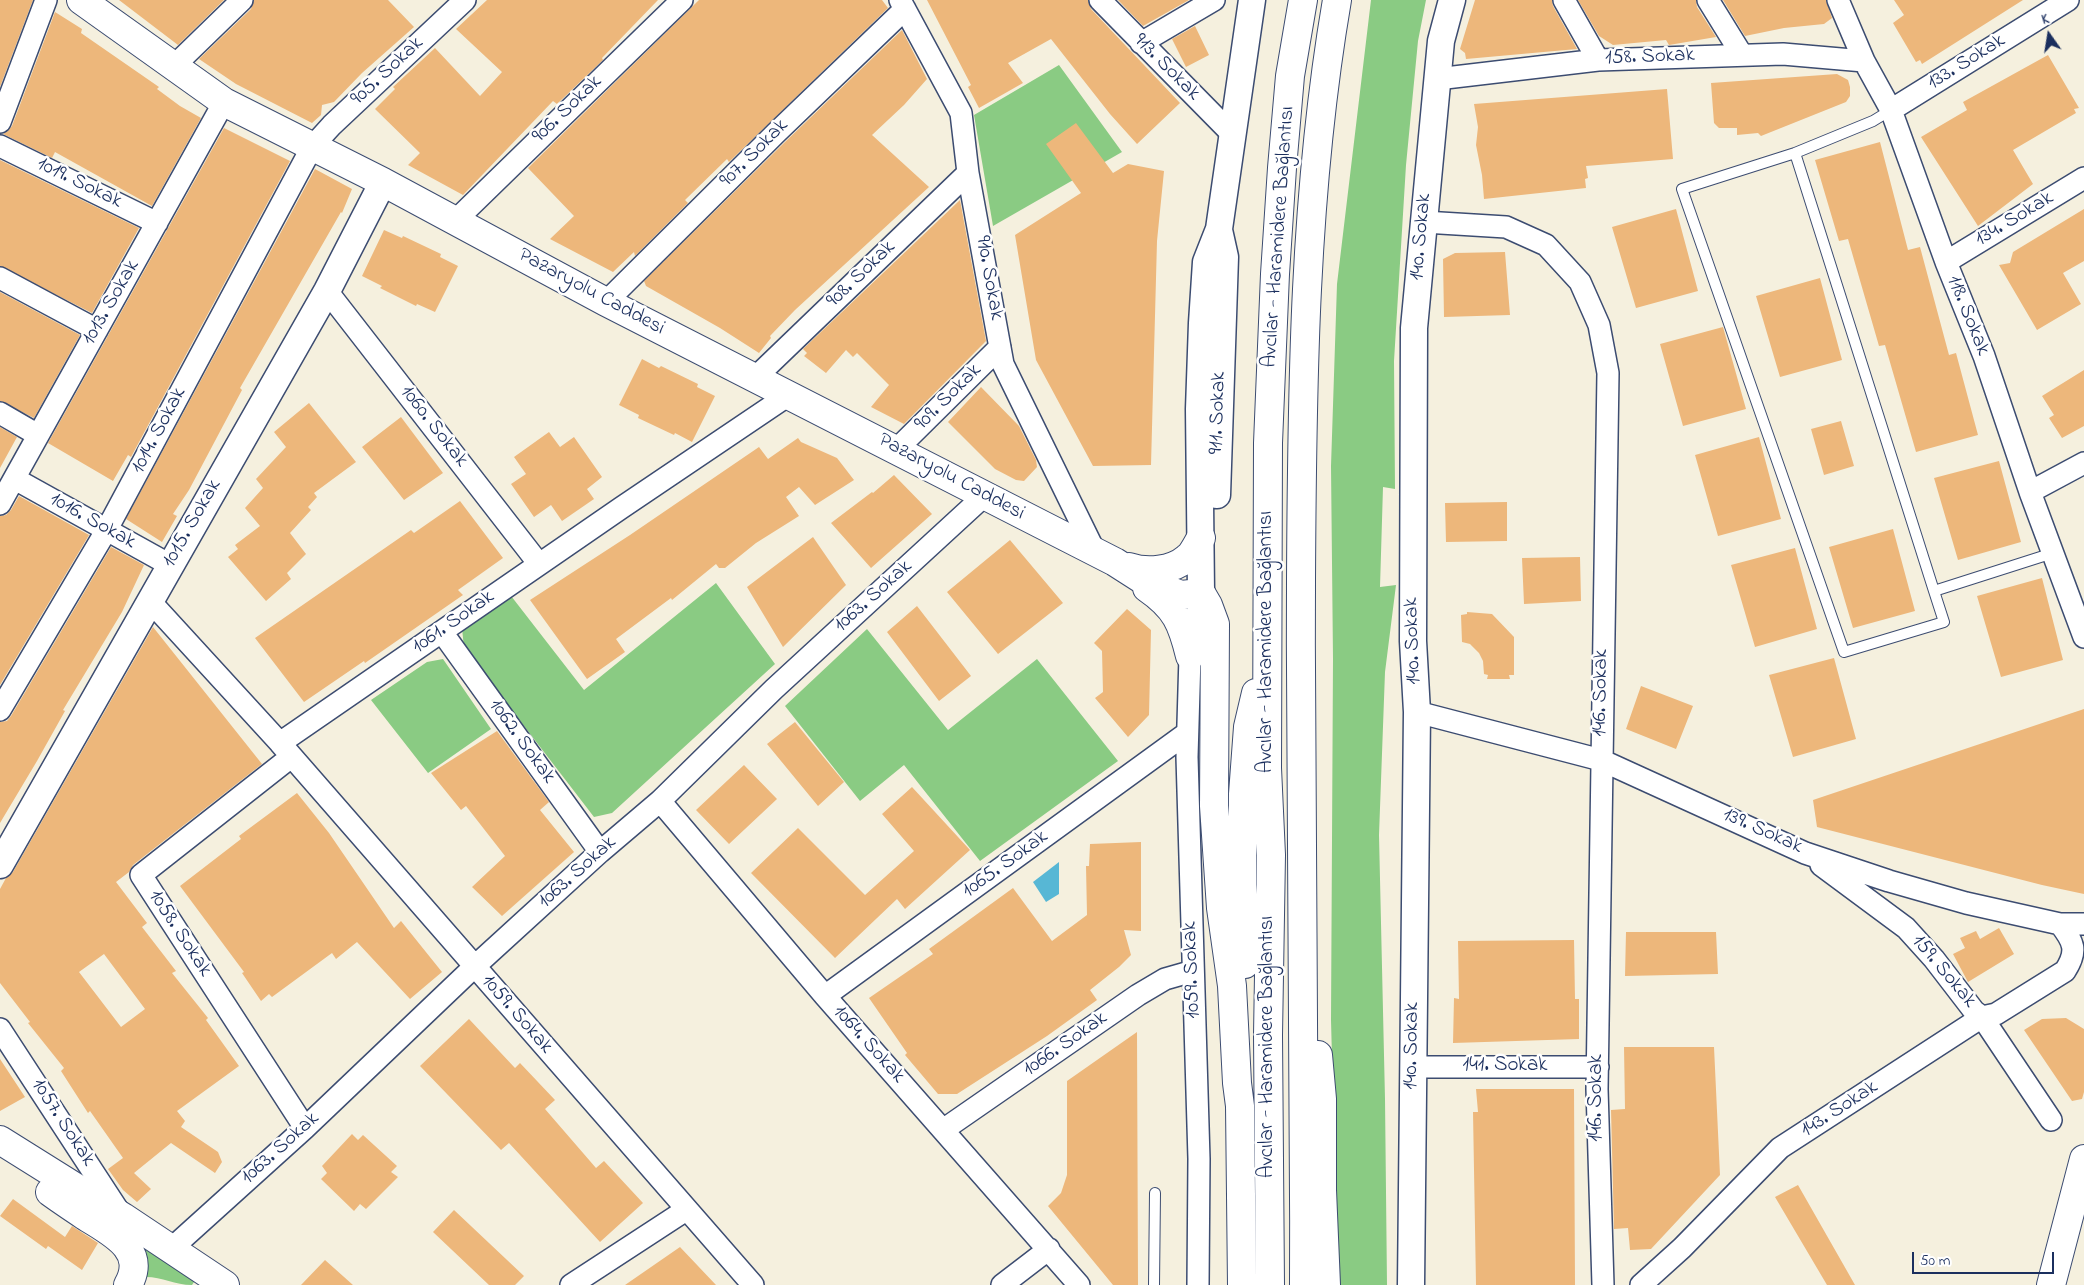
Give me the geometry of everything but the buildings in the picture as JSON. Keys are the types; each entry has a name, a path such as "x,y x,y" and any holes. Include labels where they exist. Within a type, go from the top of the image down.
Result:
{"main road":[{"name":"Avcılar - Haramidere Bağlantısı","path":"1270,1285 1268,1035 1271,855 1267,768 1268,443 1275,274 1282,168 1290,76 1303,0"},
{"name":"Avcılar - Haramidere Bağlantısı","path":"1304,1285 1301,619 1304,336 1321,109 1336,0"},
{"name":"Pazaryolu Caddesi","path":"84,1 224,102 383,182 606,302 790,394 1105,557"},
{"path":"1105,557 1137,570 1159,570 1174,566 1188,558 1200,538"},
{"path":"1105,557 1140,578 1162,588 1181,595 1201,594 1208,605 1215,624 1214,806 1221,908 1232,986 1240,1106 1242,1285"},
{"path":"1105,557 1169,604 1183,627 1190,656"},
{"path":"1240,1106 1245,1079 1245,955 1242,876 1245,765 1248,726 1267,656"},
{"path":"1302,989 1313,1018 1322,1099 1322,1190 1326,1285"},
{"path":"0,1140 123,1217 225,1285"},
{"path":"0,1153 21,1171 120,1239 130,1252 134,1265 128,1285"},
{"path":"2051,1285 2084,1159"}],"street":[{"path":"0,122 46,0"},
{"path":"173,67 242,0"},
{"name":"905. Sokak","path":"312,147 332,125 465,0"},
{"name":"906. Sokak","path":"455,221 682,0"},
{"name":"913. Sokak","path":"1100,0 1234,136"},
{"path":"1141,43 1214,0"},
{"name":"911. Sokak","path":"1201,594 1199,409 1206,262 1219,229 1234,136 1252,0"},
{"name":"140. Sokak","path":"1410,1285 1417,712 1413,641 1414,328 1441,41 1452,0"},
{"path":"1564,0 1598,60"},
{"path":"1708,0 1742,55"},
{"name":"118. Sokak","path":"1838,0 1864,61 1891,110 1946,262 1984,356 2030,492 2084,637"},
{"name":"133. Sokak","path":"1891,110 2068,0"},
{"name":"910. Sokak","path":"903,4 961,112 968,173 1003,364 1105,557"},
{"name":"907. Sokak","path":"606,302 903,4"},
{"name":"158. Sokak","path":"1437,79 1598,60 1784,54 1864,61"},
{"name":"1013. Sokak","path":"0,504 224,102"},
{"name":"1019. Sokak","path":"0,146 158,223"},
{"name":"1014. Sokak","path":"0,710 106,531 312,147"},
{"name":"908. Sokak","path":"756,377 968,173"},
{"name":"134. Sokak","path":"1946,262 2084,178"},
{"name":"1015. Sokak","path":"0,865 149,600 327,291 383,182"},
{"name":"146. Sokak","path":"1424,222 1506,227 1546,245 1580,282 1599,325 1608,373 1598,1067 1603,1285"},
{"name":"911. Sokak","path":"1201,594 1209,583 1213,572 1215,556 1225,257 1219,229"},
{"path":"0,278 97,330"},
{"name":"1060. Sokak","path":"327,291 539,564"},
{"name":"909. Sokak","path":"897,449 1000,347"},
{"name":"1061. Sokak","path":"286,750 442,632 790,394"},
{"path":"0,413 38,435"},
{"path":"2030,492 2084,463"},
{"name":"1016. Sokak","path":"15,479 170,565"},
{"name":"1063. Sokak","path":"171,1249 305,1128 474,967 600,852 660,801 774,689 984,496"},
{"name":"1059. Sokak","path":"1198,1285 1199,1160 1187,733 1190,656 1201,594"},
{"path":"149,600 286,750"},
{"name":"1062. Sokak","path":"442,632 600,852"},
{"name":"139. Sokak","path":"1417,712 1601,760 1805,853 1889,882 1966,903 2060,924 2084,924"},
{"name":"1065. Sokak","path":"825,996 1187,733"},
{"name":"1059. Sokak","path":"286,750 753,1285"},
{"name":"1058. Sokak","path":"286,750 141,875 305,1128"},
{"name":"1064. Sokak","path":"660,801 825,996 1079,1285"},
{"name":"159. Sokak","path":"1805,853 1906,928 1934,959 1974,1011 1982,1017 2051,1120"},
{"path":"1879,908 1875,901 1876,892 1881,885 1889,882"},
{"path":"2060,924 2071,939 2074,949 2072,962 2075,972"},
{"name":"1066. Sokak","path":"943,1130 1138,995 1165,979 1193,972"},
{"name":"143. Sokak","path":"1641,1285 1682,1248 1780,1148 1982,1017 1996,1014 2075,972"},
{"name":"1057. Sokak","path":"0,1029 123,1217"},
{"name":"141. Sokak","path":"1413,1067 1598,1067"},
{"path":"571,1285 686,1210"},
{"path":"1002,1285 1049,1249"}],"lane":[{"path":"1795,153 1944,622 1844,652 1682,189 1795,153 1873,121 1891,110"},
{"path":"1934,591 2053,553"},
{"path":"1154,1285 1155,1193"}],"green space":[{"path":"1371,0 1426,0 1418,41 1406,165 1394,361 1395,489 1383,487 1380,587 1396,585 1385,672 1379,835 1387,1285 1338,1285 1331,1020 1333,659 1331,466 1337,284"},
{"path":"1059,65 1122,152 993,226 974,115"},
{"path":"716,583 775,664 612,813 594,817 464,648 462,628 508,592 584,690"},
{"path":"867,629 948,730 1037,659 1118,761 980,861 904,765 860,801 785,706"},
{"path":"443,659 491,729 428,773 371,700 427,662"},
{"path":"137,1242 196,1279 192,1285 143,1277"}],"water":[{"path":"1059,862 1059,894 1046,902 1033,882"}]}
